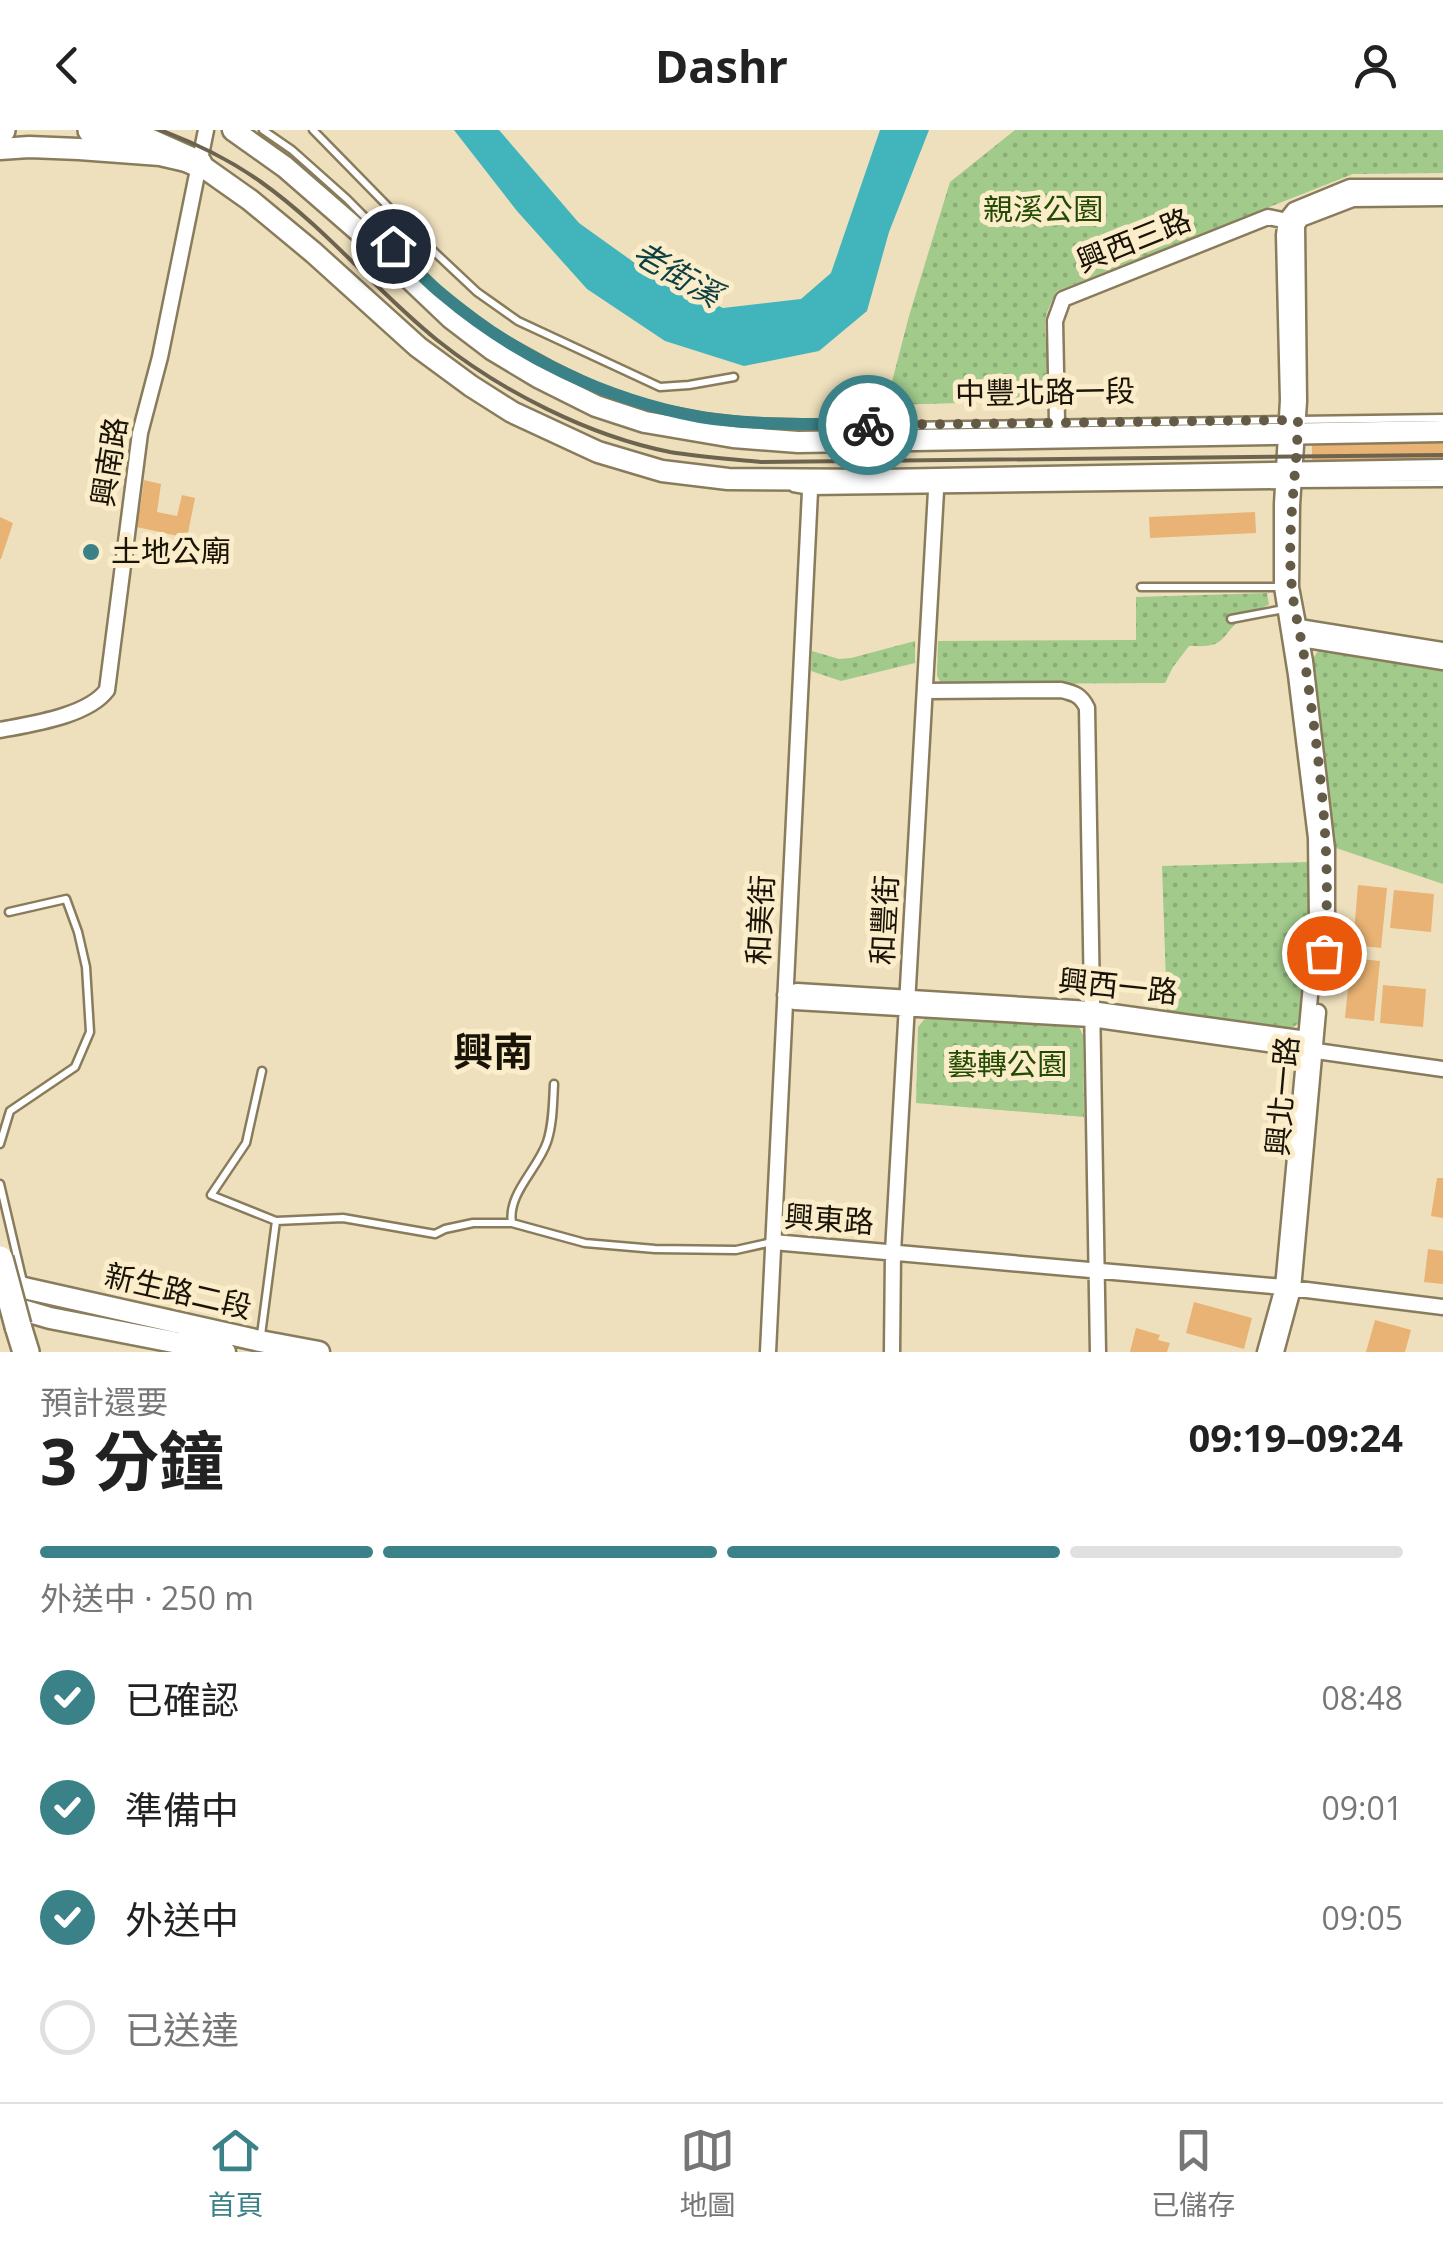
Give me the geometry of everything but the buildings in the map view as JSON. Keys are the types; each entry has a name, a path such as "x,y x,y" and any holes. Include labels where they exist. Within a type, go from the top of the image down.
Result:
{"highway":[{"path":"92,130 143,139 199,164"},
{"path":"0,1259 26,1352"}],"main road":[{"name":"中豐北路一段","path":"233,130 286,166 451,318 493,350 596,406 644,422 733,437 798,442 1293,426 1443,430"},
{"path":"0,150 78,148 199,164 250,200 418,346 471,386 512,412 598,452 662,470 758,480 1289,479 1443,470"},
{"name":"新生路二段","path":"0,1280 259,1347 319,1352"},
{"name":"新生路二段","path":"0,1303 50,1318 225,1352"}],"street":[{"name":"興南路","path":"0,730 43,722 99,702 108,690 140,432 160,357 206,130"},
{"name":"興西三路","path":"1292,222 1294,210 1350,187 1443,186"},
{"name":"興西三路","path":"1057,422 1055,321 1063,299 1268,217 1292,222 1353,199 1443,198"},
{"name":"興北一路","path":"1288,1288 1310,1045 1327,918 1327,849 1287,587 1293,426 1284,236 1292,222"},
{"name":"和美街","path":"768,1352 810,491"},
{"name":"和豐街","path":"892,1352 893,1252 936,491"},
{"path":"1287,587 1285,609 1296,633"},
{"path":"1296,633 1443,650"},
{"path":"1296,633 1443,662"},
{"path":"926,691 1061,690 1076,694 1087,708 1098,1352"},
{"name":"興西一路","path":"785,995 797,991 908,1003 1091,1014 1443,1059"},
{"path":"1310,1045 1443,1068"},
{"name":"興東路","path":"773,1242 1288,1288 1443,1306"},
{"path":"1265,1352 1288,1288"},
{"path":"1276,1352 1288,1288"}],"lane":[{"name":"中豐北路一段","path":"264,130 347,199 440,293 494,334 597,388 656,408 746,422 902,426 1057,422 1293,426 1443,418"},
{"path":"314,130 410,230 478,292 518,321 660,388 734,377"},
{"path":"758,480 810,491 936,491 1289,479 1443,483"},
{"path":"1141,587 1287,587"},
{"path":"1231,619 1285,609"},
{"path":"0,1144 10,1111 75,1067 90,1032 86,967 66,899 9,912"},
{"path":"259,1347 276,1221 211,1195 246,1142 262,1071"},
{"path":"512,1223 510,1210 547,1142 554,1084"},
{"path":"0,1184 24,1288"},
{"name":"興東路","path":"276,1221 343,1218 435,1234 474,1223 512,1223 585,1243 655,1249 736,1250 773,1242"}],"green space":[{"name":"親溪公園","path":"1015,130 1443,130 1443,173 1353,174 1057,291 1045,322 1047,375 1033,401 886,405 950,182"},
{"path":"1267,593 1269,605 1239,621 1219,642 1189,646 1165,683 950,684 941,683 937,676 938,641 1136,640 1136,597"},
{"path":"915,641 915,663 841,681 811,671 812,651 839,659 851,658"},
{"path":"1320,648 1443,668 1443,884 1333,847 1312,660"},
{"path":"1310,862 1310,918 1301,1022 1288,1030 1167,1012 1162,866"},
{"name":"藝轉公園","path":"927,1016 1078,1025 1083,1035 1084,1117 916,1103 918,1027"}],"water":[{"path":"454,130 499,130 579,223 653,276 723,308 801,299 831,273 880,130 929,130 889,232 867,311 819,351 744,366 665,341 587,289 517,211"}],"railway":[{"path":"160,130 237,166 285,200 415,321 489,377 547,409 639,445 681,454 761,462 1443,455"}],"way so far":[{"path":"868,425 1298,420 1292,587 1305,661 1327,849 1324,953"}],"place":[{"name":"土地公廟","path":"91,552"}],"district":[{"name":"興南","path":"493,1052"}],"route":[{"path":"393,246 440,293 494,334 597,388 656,408 704,417 868,425"}],"water label":[{"name":"老街溪","path":"677,274"}]}
